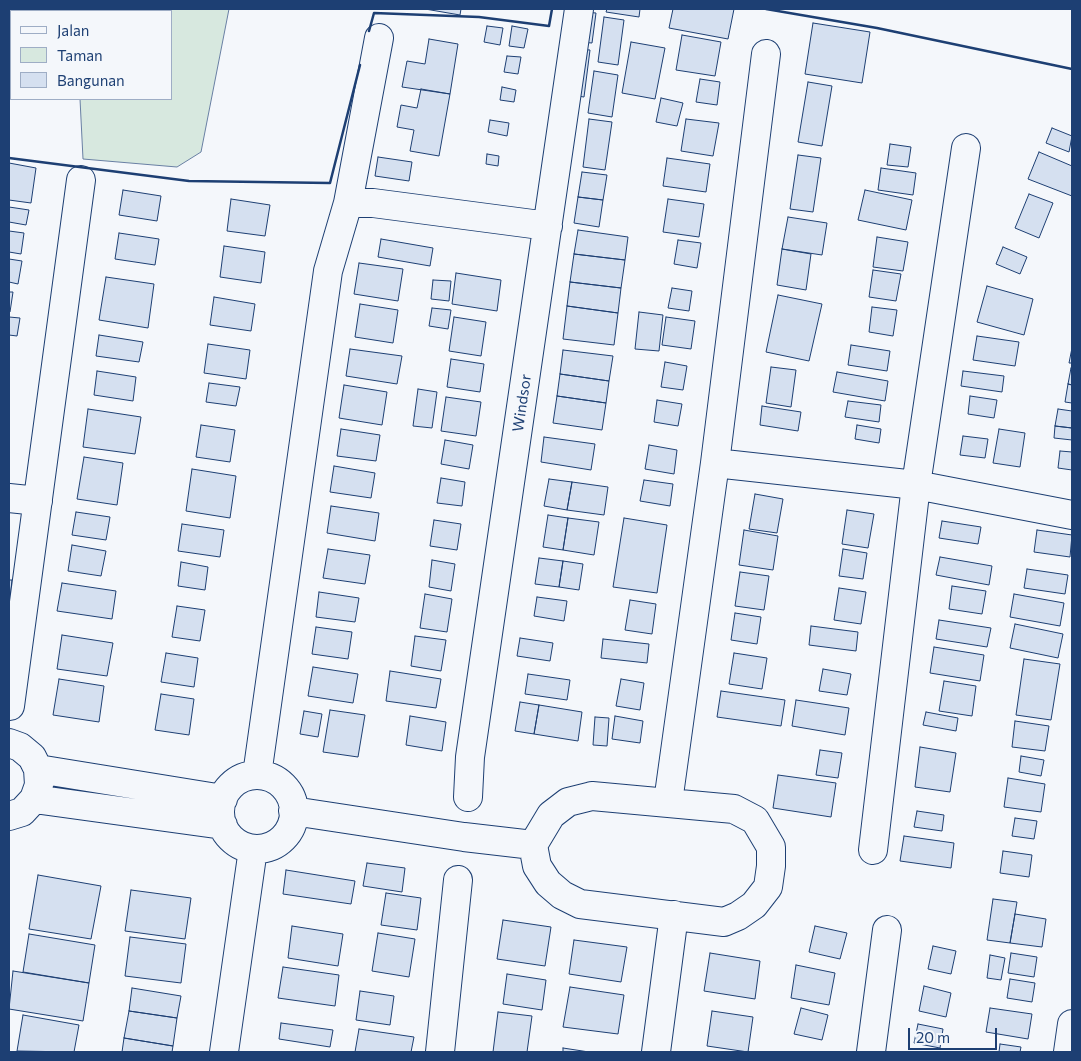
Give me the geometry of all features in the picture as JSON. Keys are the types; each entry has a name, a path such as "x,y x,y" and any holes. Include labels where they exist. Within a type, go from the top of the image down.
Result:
{"street":[{"name":"Windsor","path":"468,797 470,756 579,9"},
{"path":"256,775 328,271 348,203 379,38"},
{"path":"668,802 715,463 766,54"},
{"path":"873,850 916,485 966,148"},
{"path":"10,706 82,180"},
{"path":"348,203 374,203 548,226"},
{"path":"715,463 916,485 1072,515"},
{"path":"9,498 38,501"},
{"path":"9,743 20,747 32,757 38,769 39,785 34,799 22,812 9,816"},
{"path":"38,769 223,812"},
{"path":"256,775 271,778 285,788 294,811 292,823 282,839 266,848 253,849 235,841 223,812 230,787 242,778 256,775"},
{"path":"592,796 734,809 755,820 771,847 768,887 754,905 738,916 724,922 580,904 562,895 548,883 537,866 532,845 551,815 568,802 592,796"},
{"path":"34,799 223,812"},
{"path":"294,811 464,837 532,845"},
{"path":"224,1052 253,849"},
{"path":"440,1052 458,880"},
{"path":"656,1052 674,916"},
{"path":"871,1052 887,930"},
{"path":"1068,1052 1072,1024"}],"green space":[{"path":"229,9 201,152 177,167 83,159 80,100 172,100 172,10 82,10"}],"building":[{"path":"425,9 461,9 460,15"},
{"path":"607,9 640,9 639,17 606,12"},
{"path":"673,9 734,9 728,39 669,28"},
{"path":"584,12 596,13 592,43 580,42"},
{"path":"604,17 624,20 618,65 598,62"},
{"path":"813,23 870,32 862,83 805,74"},
{"path":"487,26 503,28 500,45 484,42"},
{"path":"512,26 528,29 524,48 509,46"},
{"path":"682,35 721,42 715,76 676,70"},
{"path":"429,39 458,44 450,94 402,87 407,61 425,64"},
{"path":"631,42 665,48 655,99 622,93"},
{"path":"577,49 590,50 584,97 571,95"},
{"path":"507,56 521,57 518,74 504,72"},
{"path":"594,71 618,75 612,117 588,113"},
{"path":"700,79 720,82 717,105 696,102"},
{"path":"808,82 832,86 822,146 798,142"},
{"path":"502,87 516,90 514,102 500,100"},
{"path":"421,89 450,94 439,156 410,151 414,130 397,127 401,105 417,108"},
{"path":"661,98 683,103 677,126 656,122"},
{"path":"589,119 612,122 605,170 583,167"},
{"path":"686,119 719,123 713,156 681,151"},
{"path":"490,120 509,123 507,136 488,132"},
{"path":"1052,128 1072,136 1069,152 1046,143"},
{"path":"890,144 911,147 908,167 887,165"},
{"path":"1039,152 1072,166 1072,196 1028,179"},
{"path":"487,154 499,156 498,166 486,164"},
{"path":"798,155 821,158 813,212 790,209"},
{"path":"378,157 412,162 409,181 375,176"},
{"path":"667,158 710,164 706,192 663,186"},
{"path":"9,163 36,168 31,203 9,200"},
{"path":"881,168 916,173 913,195 878,190"},
{"path":"582,172 607,175 603,200 578,197"},
{"path":"123,190 161,196 157,221 119,215"},
{"path":"865,190 912,200 906,230 858,220"},
{"path":"1029,194 1053,203 1039,238 1015,228"},
{"path":"578,197 603,200 599,227 574,223"},
{"path":"231,199 270,205 265,236 227,231"},
{"path":"668,199 704,204 699,237 663,232"},
{"path":"9,207 29,210 26,225 9,222"},
{"path":"788,217 827,223 822,255 782,249"},
{"path":"578,230 628,237 625,260 574,254"},
{"path":"9,231 24,233 21,254 9,252"},
{"path":"119,233 159,239 155,265 115,259"},
{"path":"877,237 908,242 903,271 873,267"},
{"path":"381,239 433,248 430,266 378,257"},
{"path":"678,240 701,243 697,268 674,264"},
{"path":"224,246 265,252 261,283 220,277"},
{"path":"1003,247 1027,257 1020,274 996,264"},
{"path":"782,249 811,254 806,290 777,285"},
{"path":"574,254 625,260 621,288 570,282"},
{"path":"9,259 22,261 18,284 9,282"},
{"path":"359,263 403,269 398,301 354,294"},
{"path":"873,270 901,274 896,301 869,297"},
{"path":"456,273 501,280 497,311 452,304"},
{"path":"106,277 154,284 148,328 99,320"},
{"path":"433,280 451,281 449,301 431,299"},
{"path":"570,282 621,288 618,313 567,306"},
{"path":"987,286 1033,299 1024,335 977,322"},
{"path":"672,288 692,291 689,311 668,308"},
{"path":"9,292 13,292 10,312 9,312"},
{"path":"778,295 822,304 809,361 766,352"},
{"path":"214,297 255,304 251,331 210,325"},
{"path":"360,304 398,310 393,343 355,337"},
{"path":"567,306 618,313 614,345 563,339"},
{"path":"872,307 897,310 893,336 869,332"},
{"path":"432,308 451,310 448,329 429,326"},
{"path":"639,312 663,315 659,351 635,349"},
{"path":"9,317 20,318 17,336 9,335"},
{"path":"454,317 486,322 481,356 449,351"},
{"path":"666,317 695,321 691,349 662,345"},
{"path":"99,335 143,342 139,362 96,356"},
{"path":"977,336 1019,342 1015,366 973,360"},
{"path":"208,344 250,350 246,379 204,373"},
{"path":"851,345 890,351 887,371 848,365"},
{"path":"1072,348 1072,363 1069,363"},
{"path":"350,349 402,356 397,384 346,376"},
{"path":"563,350 613,356 609,381 560,374"},
{"path":"451,359 484,364 480,392 447,387"},
{"path":"665,362 687,366 683,390 661,387"},
{"path":"771,367 796,370 791,407 766,403"},
{"path":"1072,368 1072,385 1068,384"},
{"path":"97,371 136,377 133,401 94,395"},
{"path":"963,371 1004,376 1002,392 961,386"},
{"path":"837,372 888,381 885,401 833,392"},
{"path":"560,374 609,381 606,403 557,396"},
{"path":"209,383 240,387 236,406 206,402"},
{"path":"1068,384 1072,385 1072,403 1065,402"},
{"path":"344,385 387,392 382,425 339,418"},
{"path":"418,389 437,392 432,428 413,426"},
{"path":"557,396 606,403 602,430 553,423"},
{"path":"970,396 997,400 994,418 968,414"},
{"path":"446,397 481,402 476,436 441,431"},
{"path":"657,400 682,404 678,426 654,422"},
{"path":"848,401 881,405 879,422 845,417"},
{"path":"762,406 801,412 798,431 760,425"},
{"path":"88,409 141,417 135,454 83,447"},
{"path":"1058,409 1072,411 1072,428 1055,426"},
{"path":"201,425 235,430 230,462 196,457"},
{"path":"857,425 881,429 879,443 855,439"},
{"path":"1055,426 1072,428 1072,440 1054,438"},
{"path":"341,429 380,435 376,461 337,456"},
{"path":"999,429 1025,433 1020,467 993,463"},
{"path":"963,436 988,439 985,458 960,455"},
{"path":"544,437 595,444 591,470 541,462"},
{"path":"445,440 473,445 469,469 441,464"},
{"path":"649,445 677,450 674,474 645,469"},
{"path":"1060,451 1072,452 1072,470 1058,468"},
{"path":"84,457 123,463 117,505 77,499"},
{"path":"334,466 375,473 371,498 330,492"},
{"path":"192,469 236,476 230,518 186,511"},
{"path":"441,478 465,482 462,506 437,503"},
{"path":"549,479 572,482 567,510 544,506"},
{"path":"644,480 673,484 670,506 640,501"},
{"path":"572,482 608,487 604,515 567,510"},
{"path":"755,494 783,499 777,533 749,529"},
{"path":"331,506 379,513 375,541 327,533"},
{"path":"847,510 874,514 868,548 842,544"},
{"path":"76,512 110,517 106,540 72,535"},
{"path":"548,515 568,518 563,550 543,547"},
{"path":"568,518 599,522 594,555 563,550"},
{"path":"624,518 667,525 657,593 613,587"},
{"path":"434,520 461,524 457,550 430,546"},
{"path":"942,521 981,527 978,544 939,538"},
{"path":"182,524 224,530 220,557 178,551"},
{"path":"744,530 778,536 773,570 739,565"},
{"path":"1037,530 1072,535 1070,557 1034,552"},
{"path":"72,545 106,551 101,576 68,571"},
{"path":"328,549 370,555 365,584 323,578"},
{"path":"843,549 867,553 863,579 839,576"},
{"path":"940,557 992,566 989,585 936,575"},
{"path":"539,558 563,561 559,587 535,584"},
{"path":"432,560 455,564 451,591 429,587"},
{"path":"563,561 583,564 579,590 559,587"},
{"path":"181,562 208,567 205,590 178,586"},
{"path":"1027,569 1068,575 1065,594 1024,588"},
{"path":"740,572 769,576 764,610 735,606"},
{"path":"9,580 12,580 9,608"},
{"path":"62,583 116,591 112,619 57,611"},
{"path":"952,586 986,591 982,614 949,609"},
{"path":"839,588 866,592 861,624 834,620"},
{"path":"319,592 359,598 355,622 316,617"},
{"path":"425,594 452,599 447,632 420,628"},
{"path":"1014,594 1064,603 1060,626 1010,617"},
{"path":"537,597 567,601 564,621 534,616"},
{"path":"630,600 656,604 652,634 625,630"},
{"path":"177,606 205,610 200,641 172,637"},
{"path":"735,613 761,617 757,644 731,640"},
{"path":"939,620 991,628 987,647 936,639"},
{"path":"1015,624 1063,634 1058,658 1010,648"},
{"path":"811,626 858,632 856,651 809,645"},
{"path":"316,627 352,632 348,659 312,654"},
{"path":"62,635 113,643 107,676 57,669"},
{"path":"415,636 446,640 441,671 411,666"},
{"path":"520,638 553,643 550,661 517,656"},
{"path":"603,639 649,644 647,663 601,658"},
{"path":"934,647 984,655 980,681 930,673"},
{"path":"166,653 198,658 194,687 161,682"},
{"path":"734,653 767,658 762,689 729,684"},
{"path":"1024,659 1060,664 1051,720 1016,715"},
{"path":"313,667 358,674 353,703 308,696"},
{"path":"823,669 851,674 847,695 819,691"},
{"path":"390,671 441,679 436,708 386,701"},
{"path":"528,674 570,680 567,700 525,694"},
{"path":"59,679 104,686 99,722 53,715"},
{"path":"621,679 644,683 640,710 616,706"},
{"path":"944,681 976,686 972,716 939,711"},
{"path":"721,691 785,700 781,726 717,717"},
{"path":"161,694 194,699 189,735 155,730"},
{"path":"796,700 849,708 845,735 792,726"},
{"path":"520,702 539,705 534,734 515,731"},
{"path":"539,705 582,712 578,741 534,734"},
{"path":"330,710 365,715 358,757 323,752"},
{"path":"304,711 322,714 318,737 300,734"},
{"path":"926,712 958,718 956,731 923,725"},
{"path":"410,716 446,722 442,751 406,745"},
{"path":"615,716 643,721 640,743 612,739"},
{"path":"595,717 609,718 607,746 593,745"},
{"path":"1015,721 1049,726 1045,751 1012,747"},
{"path":"920,747 956,753 950,792 915,787"},
{"path":"820,750 842,753 838,778 816,775"},
{"path":"1021,756 1044,760 1041,776 1019,772"},
{"path":"778,775 836,783 831,817 773,808"},
{"path":"1008,778 1045,784 1041,812 1004,807"},
{"path":"917,811 944,815 942,831 914,827"},
{"path":"1015,818 1037,821 1034,839 1012,836"},
{"path":"904,836 954,843 951,868 900,861"},
{"path":"1003,851 1032,855 1029,877 1000,873"},
{"path":"367,863 405,868 402,892 363,886"},
{"path":"286,870 355,881 351,904 283,894"},
{"path":"38,875 101,886 91,939 29,929"},
{"path":"131,890 191,898 185,939 125,931"},
{"path":"386,893 421,898 417,930 381,925"},
{"path":"993,899 1017,902 1010,943 987,940"},
{"path":"1015,914 1046,919 1042,947 1010,943"},
{"path":"503,920 551,927 545,966 497,959"},
{"path":"292,926 343,934 338,966 288,958"},
{"path":"815,926 847,933 840,959 809,952"},
{"path":"378,933 415,939 409,977 372,971"},
{"path":"29,934 95,945 89,983 23,972"},
{"path":"130,937 186,944 181,983 125,976"},
{"path":"574,940 627,947 621,982 569,974"},
{"path":"933,946 956,951 951,974 928,969"},
{"path":"710,953 760,961 755,999 704,991"},
{"path":"1011,953 1037,957 1034,977 1008,973"},
{"path":"990,955 1005,958 1001,980 987,978"},
{"path":"796,965 835,973 829,1005 791,998"},
{"path":"283,967 339,975 335,1006 278,998"},
{"path":"13,971 89,983 83,1021 9,1009"},
{"path":"507,974 546,980 542,1010 503,1004"},
{"path":"1010,979 1035,983 1032,1002 1007,998"},
{"path":"924,986 951,993 946,1017 919,1011"},
{"path":"570,987 624,995 618,1034 563,1027"},
{"path":"132,988 181,996 177,1018 129,1011"},
{"path":"360,991 394,996 390,1025 356,1020"},
{"path":"801,1008 828,1015 822,1040 794,1034"},
{"path":"990,1008 1032,1014 1028,1039 986,1032"},
{"path":"129,1011 177,1018 173,1046 124,1038"},
{"path":"712,1011 753,1017 748,1052 707,1046"},
{"path":"498,1012 532,1016 527,1052 493,1052"},
{"path":"23,1015 79,1025 74,1052 17,1051"},
{"path":"281,1023 333,1030 330,1047 279,1039"},
{"path":"918,1024 943,1029 940,1048 914,1043"},
{"path":"359,1029 414,1037 411,1052 355,1052"},
{"path":"124,1038 173,1046 172,1052 122,1052"},
{"path":"1000,1044 1021,1047 1020,1052 999,1052"},
{"path":"563,1048 589,1052 563,1052"}],"wall":[{"path":"369,31 374,13 479,17 549,26 552,9"},
{"path":"766,9 877,28 1072,69"},
{"path":"9,158 189,181 330,183 360,65"}]}
